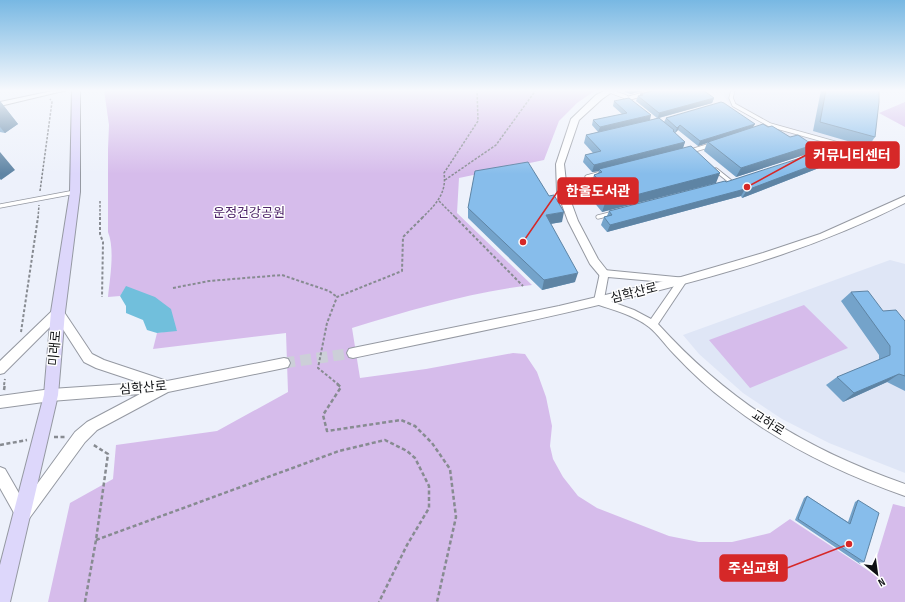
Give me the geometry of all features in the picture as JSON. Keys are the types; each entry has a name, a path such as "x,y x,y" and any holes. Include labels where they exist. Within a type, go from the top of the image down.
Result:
{"main road":[{"name":"미래로","path":"0,602 23,515 51,395 58,312 76,192 76,118"}],"street":[{"path":"576,118 560,164 562,191 573,221 594,261 604,272 683,280 668,301 663,311 652,324 630,313 599,301 604,272"},
{"name":"심학산로","path":"353,353 626,296 705,275 801,244 883,211 905,199"},
{"path":"4,366 58,312 88,358 100,364 167,387"},
{"name":"교하로","path":"652,324 700,373 733,401 773,428 830,459 905,490"},
{"name":"심학산로","path":"1,402 51,395 167,387 284,363"},
{"path":"0,474 23,515 80,437 98,423 167,387"}],"lane":[{"path":"758,118 770,125 845,146"},
{"path":"685,153 714,144"},
{"path":"686,146 698,155"},
{"path":"715,169 731,182"},
{"path":"587,177 602,173"},
{"path":"724,184 739,180"},
{"path":"0,206 76,192"},
{"path":"598,217 620,212"}],"path":[{"path":"21,334 35,244 50,118"},
{"path":"336,297 402,272 403,237 439,201 445,180 444,173 478,121 478,118"},
{"path":"445,180 496,145 516,118"},
{"path":"100,201 100,234 104,242 102,297"},
{"path":"439,201 523,286"},
{"path":"173,288 209,280 282,275 329,291 336,297"},
{"path":"336,297 327,323 318,368 341,387 323,415 327,431 401,420 415,426 432,443 450,469 456,516 437,602"},
{"path":"1,402 4,366"},
{"path":"85,602 96,540 339,451 385,440 407,451 415,458 429,486 429,508 407,545 379,602"}],"shaded area":[{"path":"753,118 873,118 873,148 841,153 786,137"},
{"path":"890,260 905,264 905,473 829,443 782,419 743,393 699,354 683,335"}],"green space":[{"name":"운정건강공원","path":"108,118 562,118 559,121 544,160 459,178 457,213 532,285 464,297 419,308 352,328 360,378 426,369 513,353 525,354 537,372 546,397 552,426 550,446 553,459 563,477 578,496 597,508 669,536 699,542 732,542 770,533 790,519 872,573 893,504 905,507 905,602 48,602 70,503 113,479 116,445 217,431 288,392 286,333 153,349 157,333 177,330 126,287 120,296 108,297 112,255 108,232"},
{"path":"888,118 905,118 905,127"},
{"path":"804,305 848,348 750,388 709,340"}],"water":[{"path":"126,286 155,297 171,309 177,331 157,333 147,330 143,320 126,313 126,306 120,296"}],"building":[{"path":"602,118 638,118 600,127 593,120"},
{"path":"659,118 674,130 673,131 685,142 594,165 585,155 601,151 586,135"},
{"path":"666,118 746,118 755,124 700,141 680,125 677,128"},
{"path":"821,118 877,118 875,137 820,122"},
{"path":"763,124 768,127 772,126 790,137 798,135 813,145 741,168 708,142"},
{"path":"691,146 720,173 605,203 596,192 607,189 594,175 602,172 599,169"},
{"path":"819,152 829,159 747,190 745,189 610,225 604,217 612,215 609,211 725,181 726,182"},
{"path":"528,162 549,196 554,195 564,212 546,215 578,273 544,280 468,208 475,171"},
{"path":"868,291 883,311 896,310 905,321 905,376 899,374 854,393 837,377 890,355 890,346 851,292"},
{"path":"807,496 850,524 858,500 879,513 864,562 798,519"}],"tunnel":[{"path":"284,363 353,353"}],"place":[{"name":"커뮤니티센터","path":"747,187"},
{"name":"한울도서관","path":"523,242"},
{"name":"주심교회","path":"849,544"}]}
